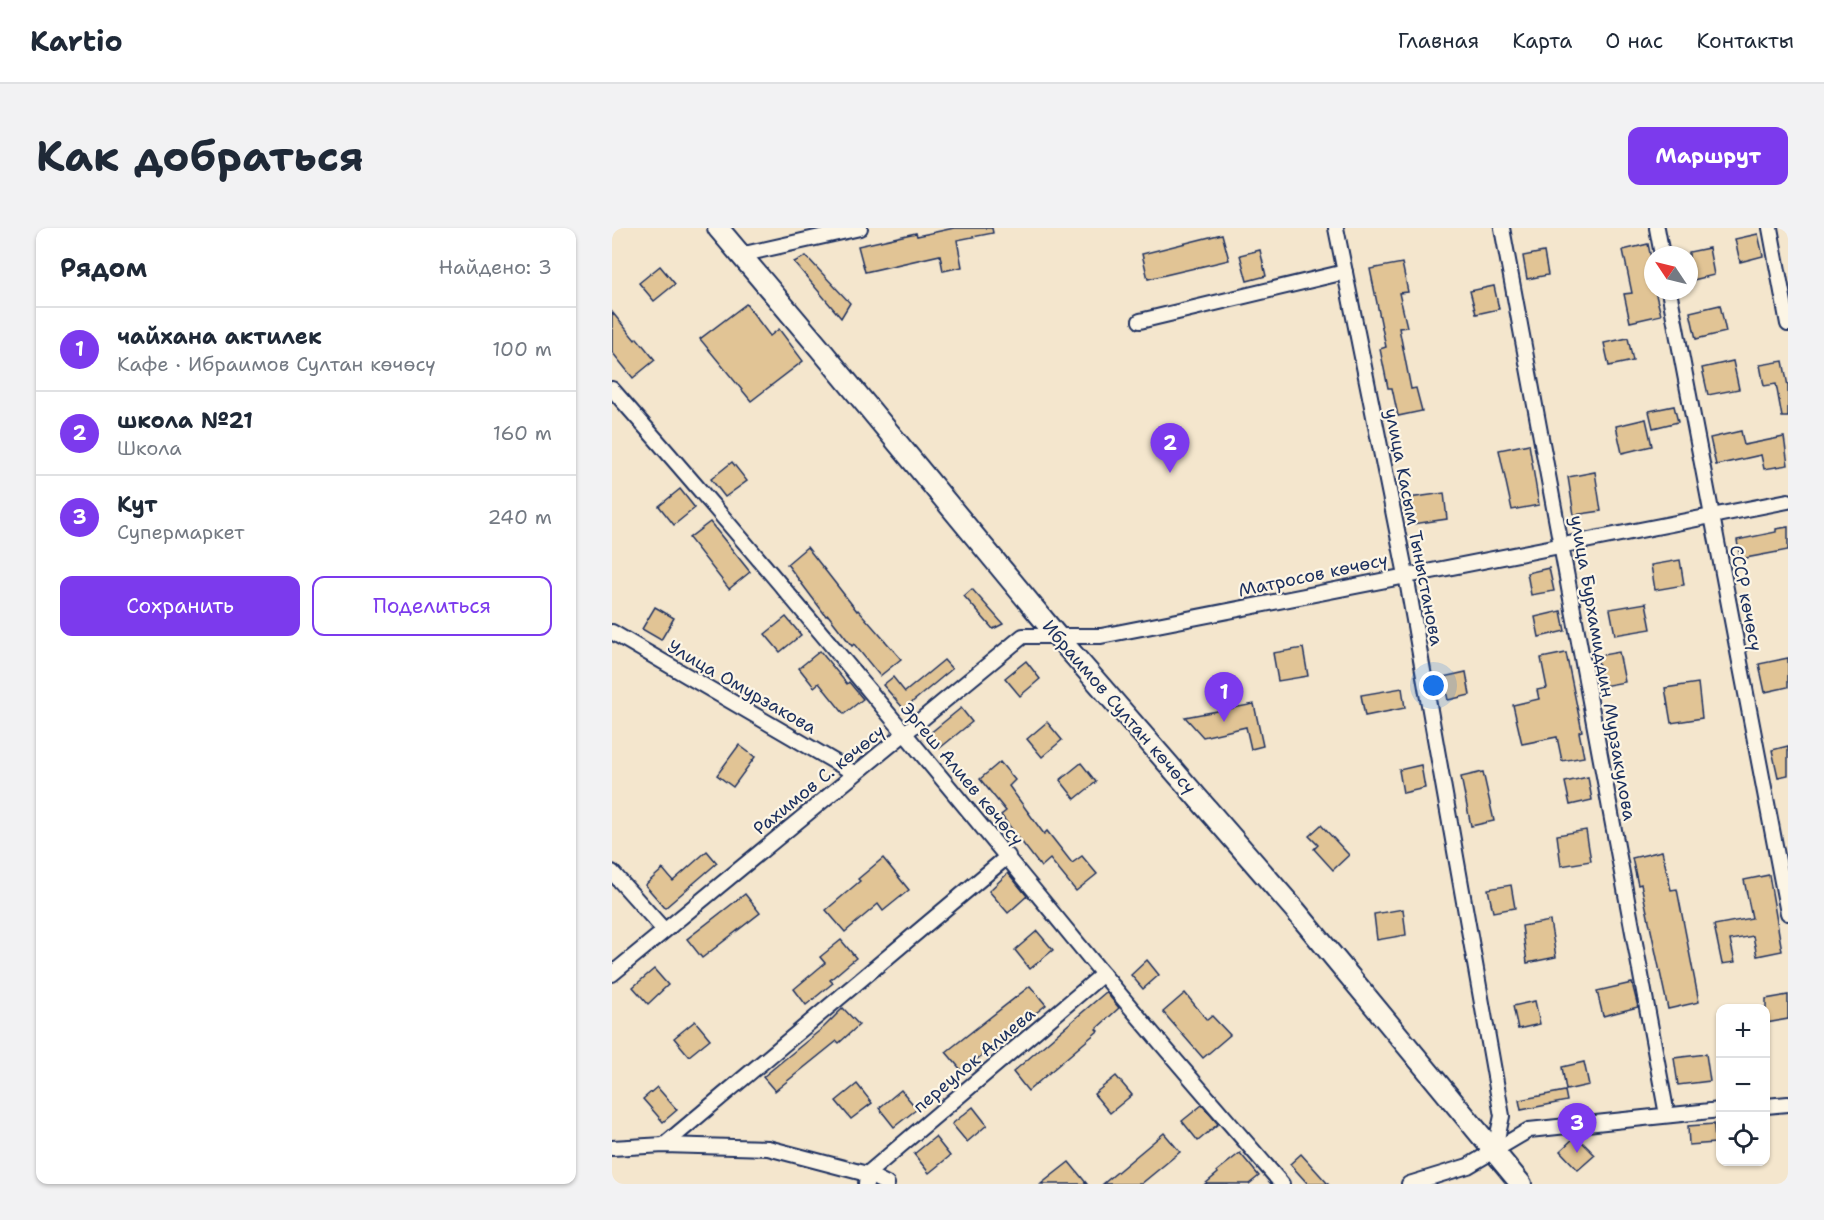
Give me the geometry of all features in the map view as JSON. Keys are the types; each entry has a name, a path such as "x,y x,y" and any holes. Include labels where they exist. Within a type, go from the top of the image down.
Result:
{"main road":[{"name":"Ибраимов Султан көчөсү","path":"718,228 1057,636 1294,910 1521,1184"}],"street":[{"path":"740,255 860,228"},
{"name":"улица Касым Тыныстанова","path":"1336,228 1406,575 1502,1116 1494,1152"},
{"name":"улица Бурхамиддин Мурзакулова","path":"1502,228 1666,1115"},
{"path":"1657,228 1660,246"},
{"path":"1770,228 1788,324"},
{"path":"1140,321 1345,272"},
{"name":"СССР көчөсү","path":"1671,300 1788,913"},
{"name":"Эргеш Алиев көчөсү","path":"612,389 681,467 1008,856 1103,974 1282,1184"},
{"name":"Матросов көчөсү","path":"1057,636 1101,636 1788,501"},
{"name":"Улица Омурзакова","path":"612,632 854,773"},
{"name":"Рахимов С. көчөсү","path":"612,974 1023,636 1057,636"},
{"path":"664,1145 1008,856"},
{"path":"612,872 664,930"},
{"name":"переулок Алиева","path":"867,1179 1103,974"},
{"path":"1770,1106 1788,1104"},
{"path":"1409,1184 1439,1180 1494,1152 1529,1130 1716,1110"},
{"path":"612,1148 664,1145 768,1148 887,1184"}],"building":[{"path":"954,228 992,228 993,233 957,240 962,267 943,271 940,255 865,272 858,246 916,233 917,236"},
{"path":"1222,234 1229,260 1148,279 1142,254"},
{"path":"1758,234 1763,256 1740,262 1735,239"},
{"path":"1648,244 1648,246 1644,246 1644,300 1657,300 1661,315 1630,322 1624,294 1632,293 1623,250"},
{"path":"1709,248 1714,275 1698,279 1698,250"},
{"path":"1260,250 1266,276 1247,281 1240,255"},
{"path":"1544,252 1548,275 1527,279 1523,256"},
{"path":"806,256 850,303 841,318 794,262"},
{"path":"1402,263 1408,292 1399,293 1407,327 1399,328 1411,389 1416,388 1422,411 1398,416 1392,388 1388,388 1380,349 1386,347 1370,269"},
{"path":"660,266 675,284 654,301 639,283"},
{"path":"1494,286 1499,309 1476,314 1470,291"},
{"path":"746,304 770,336 779,329 803,361 751,401 700,339"},
{"path":"1720,305 1726,332 1696,339 1690,312"},
{"path":"612,312 655,360 633,378 612,352"},
{"path":"1628,338 1633,361 1609,366 1604,343"},
{"path":"1733,361 1739,389 1708,395 1702,368"},
{"path":"1783,361 1788,386 1788,417 1782,417 1776,384 1764,386 1760,365"},
{"path":"1674,406 1678,422 1653,428 1649,411"},
{"path":"1646,419 1652,446 1622,453 1616,426"},
{"path":"1741,431 1744,445 1784,437 1788,465 1764,469 1761,455 1716,465 1710,438"},
{"path":"1529,444 1539,505 1512,510 1499,450"},
{"path":"732,462 747,481 725,497 711,479"},
{"path":"1595,472 1601,511 1574,515 1568,477"},
{"path":"680,489 695,508 674,525 659,506"},
{"path":"1444,493 1447,519 1413,524 1409,498"},
{"path":"710,522 750,572 729,589 689,538"},
{"path":"1788,527 1788,550 1740,559 1737,540 1776,532 1776,529"},
{"path":"807,547 857,611 901,659 880,676 854,644 852,646 828,615 826,616 787,564"},
{"path":"1680,560 1684,585 1655,590 1651,565"},
{"path":"1549,568 1554,591 1531,595 1527,573"},
{"path":"972,589 1003,624 993,629 964,596"},
{"path":"1646,603 1651,629 1615,635 1610,609"},
{"path":"655,607 674,618 661,640 642,629"},
{"path":"1561,611 1565,631 1539,637 1535,617"},
{"path":"786,617 801,635 780,652 765,634"},
{"path":"1303,648 1308,676 1278,681 1273,653"},
{"path":"820,651 847,684 849,682 863,699 844,714 819,683 814,687 799,668"},
{"path":"1619,652 1625,682 1603,686 1597,656"},
{"path":"1566,653 1582,731 1579,732 1584,757 1562,761 1557,737 1522,744 1513,705 1539,699 1537,690 1547,688 1541,658"},
{"path":"1788,658 1788,687 1765,692 1759,664"},
{"path":"944,660 952,669 904,709 883,685 893,677 905,692"},
{"path":"1026,661 1040,679 1020,696 1005,678"},
{"path":"1466,672 1470,695 1448,700 1443,677"},
{"path":"1698,683 1702,718 1671,723 1665,688"},
{"path":"1402,688 1405,708 1365,716 1361,695"},
{"path":"1254,704 1263,746 1251,749 1246,727 1203,737 1185,717"},
{"path":"961,708 972,722 940,748 929,734"},
{"path":"1047,722 1062,740 1042,757 1027,739"},
{"path":"739,745 755,757 733,787 717,775"},
{"path":"1788,746 1788,775 1778,777 1772,750"},
{"path":"1000,762 1015,780 1009,786 1044,834 1047,831 1072,863 1082,856 1097,874 1076,891 1050,859 1041,867 1001,815 1006,811 980,779"},
{"path":"1081,763 1096,782 1075,799 1060,780"},
{"path":"1421,765 1425,788 1403,793 1399,770"},
{"path":"1483,772 1494,821 1471,826 1461,777"},
{"path":"1588,777 1592,800 1570,805 1565,782"},
{"path":"1321,825 1349,855 1333,870 1314,849 1318,845 1309,836"},
{"path":"1586,830 1591,861 1561,866 1557,835"},
{"path":"707,851 717,863 665,908 645,885 663,869 673,881"},
{"path":"1662,851 1671,890 1677,889 1699,1002 1668,1009 1641,884 1638,885 1632,858"},
{"path":"883,858 909,890 883,911 878,904 845,932 826,910"},
{"path":"1008,873 1027,896 1008,913 989,891"},
{"path":"1769,875 1782,951 1757,956 1753,936 1730,940 1735,962 1722,964 1714,925 1752,918 1744,880"},
{"path":"1511,885 1515,908 1493,912 1488,889"},
{"path":"745,894 760,913 702,958 687,939"},
{"path":"1403,909 1406,935 1377,940 1374,914"},
{"path":"1550,921 1556,957 1527,963 1522,926"},
{"path":"1037,931 1053,950 1030,969 1015,950"},
{"path":"841,940 856,958 830,980 833,983 806,1005 794,989 825,963 820,957"},
{"path":"1147,960 1159,975 1143,989 1131,975"},
{"path":"654,969 668,985 648,1004 633,987"},
{"path":"1632,983 1638,1007 1603,1016 1597,991"},
{"path":"1030,986 1046,1005 962,1071 946,1052"},
{"path":"1106,992 1119,1008 1096,1029 1098,1031 1028,1091 1013,1072"},
{"path":"1185,993 1207,1020 1212,1016 1230,1035 1203,1058 1163,1012"},
{"path":"1788,995 1788,1019 1770,1022 1770,1004 1766,1004 1766,999"},
{"path":"1535,1001 1540,1024 1518,1029 1513,1006"},
{"path":"843,1008 859,1025 775,1091 763,1077 824,1027"},
{"path":"695,1021 710,1039 689,1056 674,1038"},
{"path":"1706,1054 1710,1081 1678,1085 1674,1058"},
{"path":"1584,1062 1589,1085 1566,1090 1562,1067"},
{"path":"1116,1076 1132,1095 1110,1113 1094,1094"},
{"path":"857,1084 872,1103 851,1119 836,1101"},
{"path":"657,1087 677,1110 663,1122 643,1099"},
{"path":"901,1090 917,1109 894,1127 879,1108"},
{"path":"1565,1091 1567,1101 1521,1110 1519,1100"},
{"path":"1202,1105 1218,1124 1198,1141 1182,1121"},
{"path":"973,1107 987,1125 967,1142 952,1124"},
{"path":"1714,1124 1715,1143 1689,1145 1688,1126"},
{"path":"1164,1133 1180,1152 1141,1184 1103,1184"},
{"path":"1576,1136 1595,1155 1578,1170 1560,1151"},
{"path":"935,1137 950,1156 929,1173 914,1154"},
{"path":"1240,1153 1259,1176 1249,1184 1205,1184 1218,1173 1217,1171"},
{"path":"1301,1154 1328,1184 1308,1184 1290,1164"},
{"path":"1069,1162 1087,1184 1041,1184"}],"place":[{"name":"школа №21","path":"1170,473"},
{"name":"чайхана актилек","path":"1224,722"},
{"name":"Кут","path":"1577,1153"}]}
